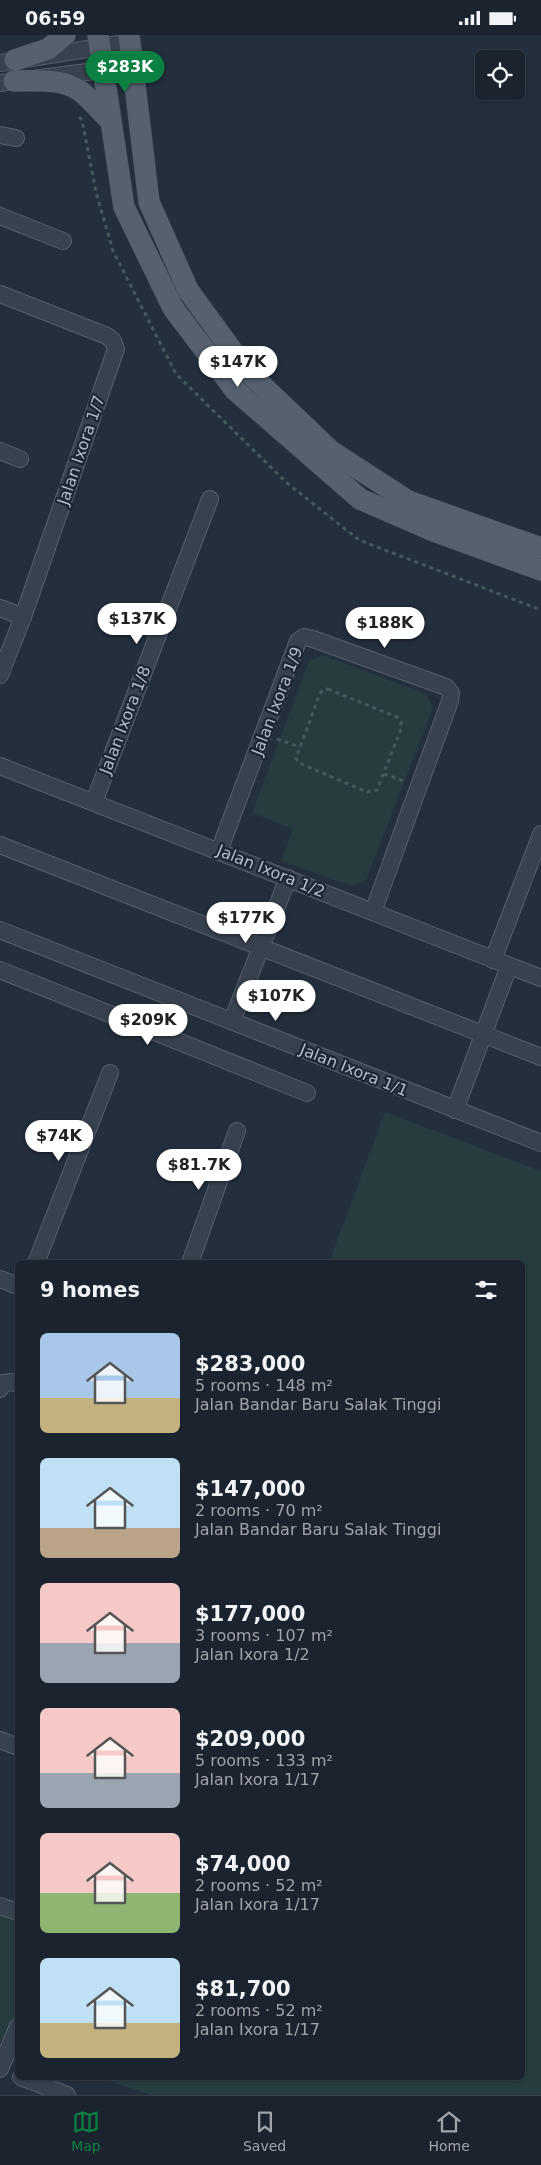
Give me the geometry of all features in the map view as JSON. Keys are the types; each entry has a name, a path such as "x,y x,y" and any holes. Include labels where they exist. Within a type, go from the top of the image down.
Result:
{"main road":[{"path":"7,72 48,49 65,35"},
{"path":"130,38 149,202 188,290 247,371 331,451 408,501 541,548"},
{"path":"99,41 124,207 173,308 235,390 360,499 436,532 541,570"},
{"path":"7,72 67,85 80,91 112,121"}],"street":[{"path":"7,72 99,41 130,38"},
{"path":"7,72 103,70 134,66"},
{"path":"0,135 16,138"},
{"path":"0,215 64,241"},
{"name":"Jalan Ixora 1/7","path":"0,294 107,336 113,341 116,349 23,617 0,675"},
{"path":"0,451 20,459"},
{"name":"Jalan Ixora 1/8","path":"94,802 210,499"},
{"path":"0,608 23,617"},
{"name":"Jalan Ixora 1/9","path":"219,851 298,641 304,637 313,639 446,687 451,693 420,786 373,912"},
{"name":"Jalan Ixora 1/2","path":"0,766 541,978"},
{"path":"493,960 541,834"},
{"path":"0,845 262,946 541,1057"},
{"path":"232,1021 288,878"},
{"name":"Jalan Ixora 1/1","path":"0,930 541,1143"},
{"path":"455,1110 509,966"},
{"path":"0,970 307,1093"},
{"path":"37,1260 110,1073"},
{"path":"191,1260 237,1131"},
{"path":"0,1279 15,1285"},
{"path":"0,1389 4,1383 15,1383"},
{"path":"0,1906 15,1911"},
{"path":"15,2033 0,2069 15,2075"},
{"path":"27,2080 67,2095"}],"path":[{"path":"328,689 398,717 401,722 401,729 377,790 367,791 303,767 296,758 300,747 322,690 328,689"},
{"path":"264,734 300,747"},
{"path":"384,774 420,786"}],"green space":[{"path":"323,655 426,694 433,708 366,880 352,886 281,861 293,829 252,813 309,661"},
{"path":"385,1112 541,1171 541,2095 151,2095 107,2080 525,2080 525,1260 330,1260"},
{"path":"0,1914 15,1919 15,2047 0,2042"}]}
